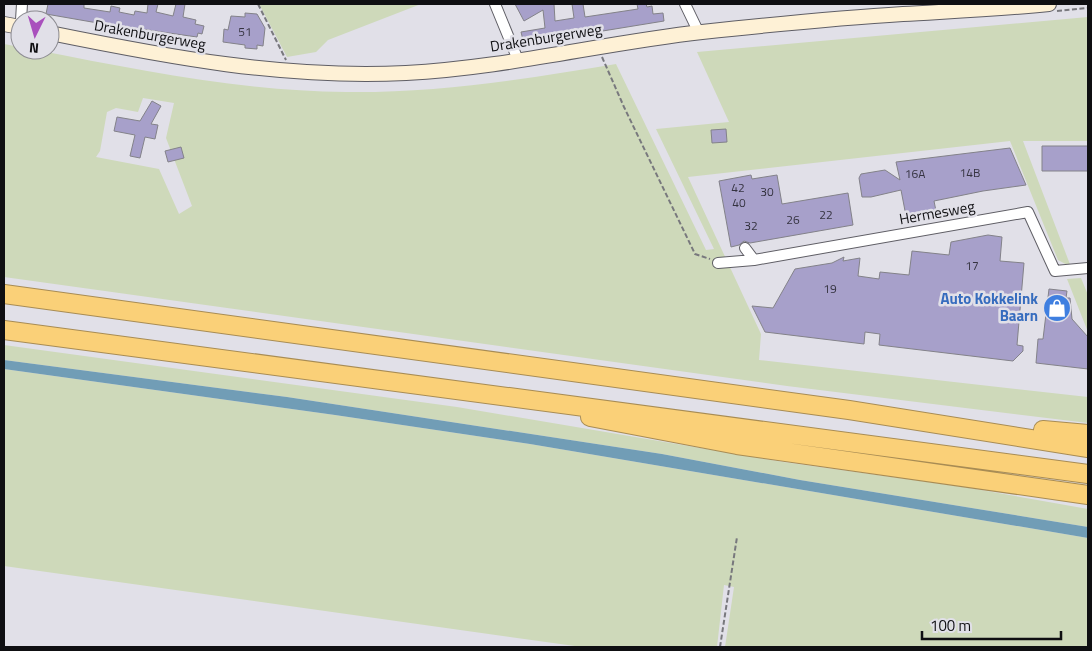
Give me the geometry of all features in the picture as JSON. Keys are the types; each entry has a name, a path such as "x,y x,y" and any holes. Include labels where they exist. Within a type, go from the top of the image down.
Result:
{"highway":[{"path":"4,294 849,410 1088,448"},
{"path":"4,330 509,398 633,412 1088,474"},
{"path":"509,398 631,426 737,445 1088,495"},
{"path":"849,410 1088,434"}],"main road":[{"name":"Drakenburgerweg","path":"60,35 238,67 292,72 405,73 518,60 598,46 698,33 901,14 1049,4"}],"street":[{"path":"495,4 518,60"},
{"path":"685,4 698,33"},
{"name":"Hermesweg","path":"718,263 754,260 1028,212 1055,271 1088,268"},
{"path":"746,248 754,260"}],"path":[{"path":"258,4 292,72"},
{"path":"598,46 624,107 695,254 718,263"},
{"path":"720,647 737,537"}],"green space":[{"path":"259,4 421,4 328,40 316,52 287,57"},
{"path":"1088,17 1088,141 1023,141 1071,267 1058,260 1010,141 688,177 761,334 759,360 1088,397 1088,423 787,386 4,277 4,44 10,45 10,60 60,60 60,55 229,84 307,91 380,92 448,88 515,80 616,64 706,250 714,249 656,129 729,122 697,52","holes":["143,98 174,103 166,138 192,206 179,214 159,169 96,157 100,151 107,112 116,108 138,112"]},
{"path":"1081,278 1088,295 1088,332 1067,279"},
{"path":"4,345 457,407 783,462 964,487 1088,509 1088,527 800,480 662,454 287,397 4,360"},
{"path":"4,369 530,444 1088,538 1088,647 725,647 734,587 724,585 717,647 582,647 4,566"}],"water":[{"path":"4,360 287,397 662,454 800,480 1088,527 1088,538 530,444 4,369"}],"building":[{"path":"48,4 84,4 84,8 110,12 111,6 120,8 119,12 134,15 135,11 147,13 148,4 158,4 156,12 173,16 176,4 185,4 183,17 196,20 195,24 204,26 202,34 198,33 197,37 60,16 60,10 47,10"},
{"path":"515,4 554,4 555,21 574,18 572,4 583,4 585,17 638,9 637,4 646,4 647,7 652,6 653,14 663,13 664,21 529,43 528,39 523,40 521,32 545,28 543,10 524,21"},
{"path":"245,13 257,14 265,28 263,46 257,45 257,49 223,42 224,29 228,30 231,16 245,17"},
{"path":"152,101 161,106 151,124 158,125 155,139 145,137 140,158 130,156 135,135 114,131 117,117 140,121"},
{"path":"726,129 727,142 712,143 711,130"},
{"path":"1042,146 1088,146 1088,171 1042,171"},
{"path":"181,147 184,158 168,162 165,151"},
{"path":"1010,148 1026,185 934,201 936,211 906,216 901,190 871,197 862,197 859,178 861,174 885,170 900,180 896,162"},
{"path":"751,175 752,179 777,175 782,204 848,193 853,225 750,243 744,241 739,245 731,247 719,181"},
{"path":"988,235 1002,237 1000,261 1024,263 1017,345 1023,346 1023,351 1013,361 879,345 880,334 865,332 864,344 765,332 752,306 773,308 795,269 832,263 844,257 843,261 860,258 858,276 879,279 880,272 909,275 912,251 949,255 951,242"},
{"path":"1049,289 1067,291 1066,298 1070,298 1072,319 1088,337 1088,369 1036,363 1038,339 1043,339"}],"place":[{"name":"Auto Kokkelink Baarn","path":"1057,308"}]}
